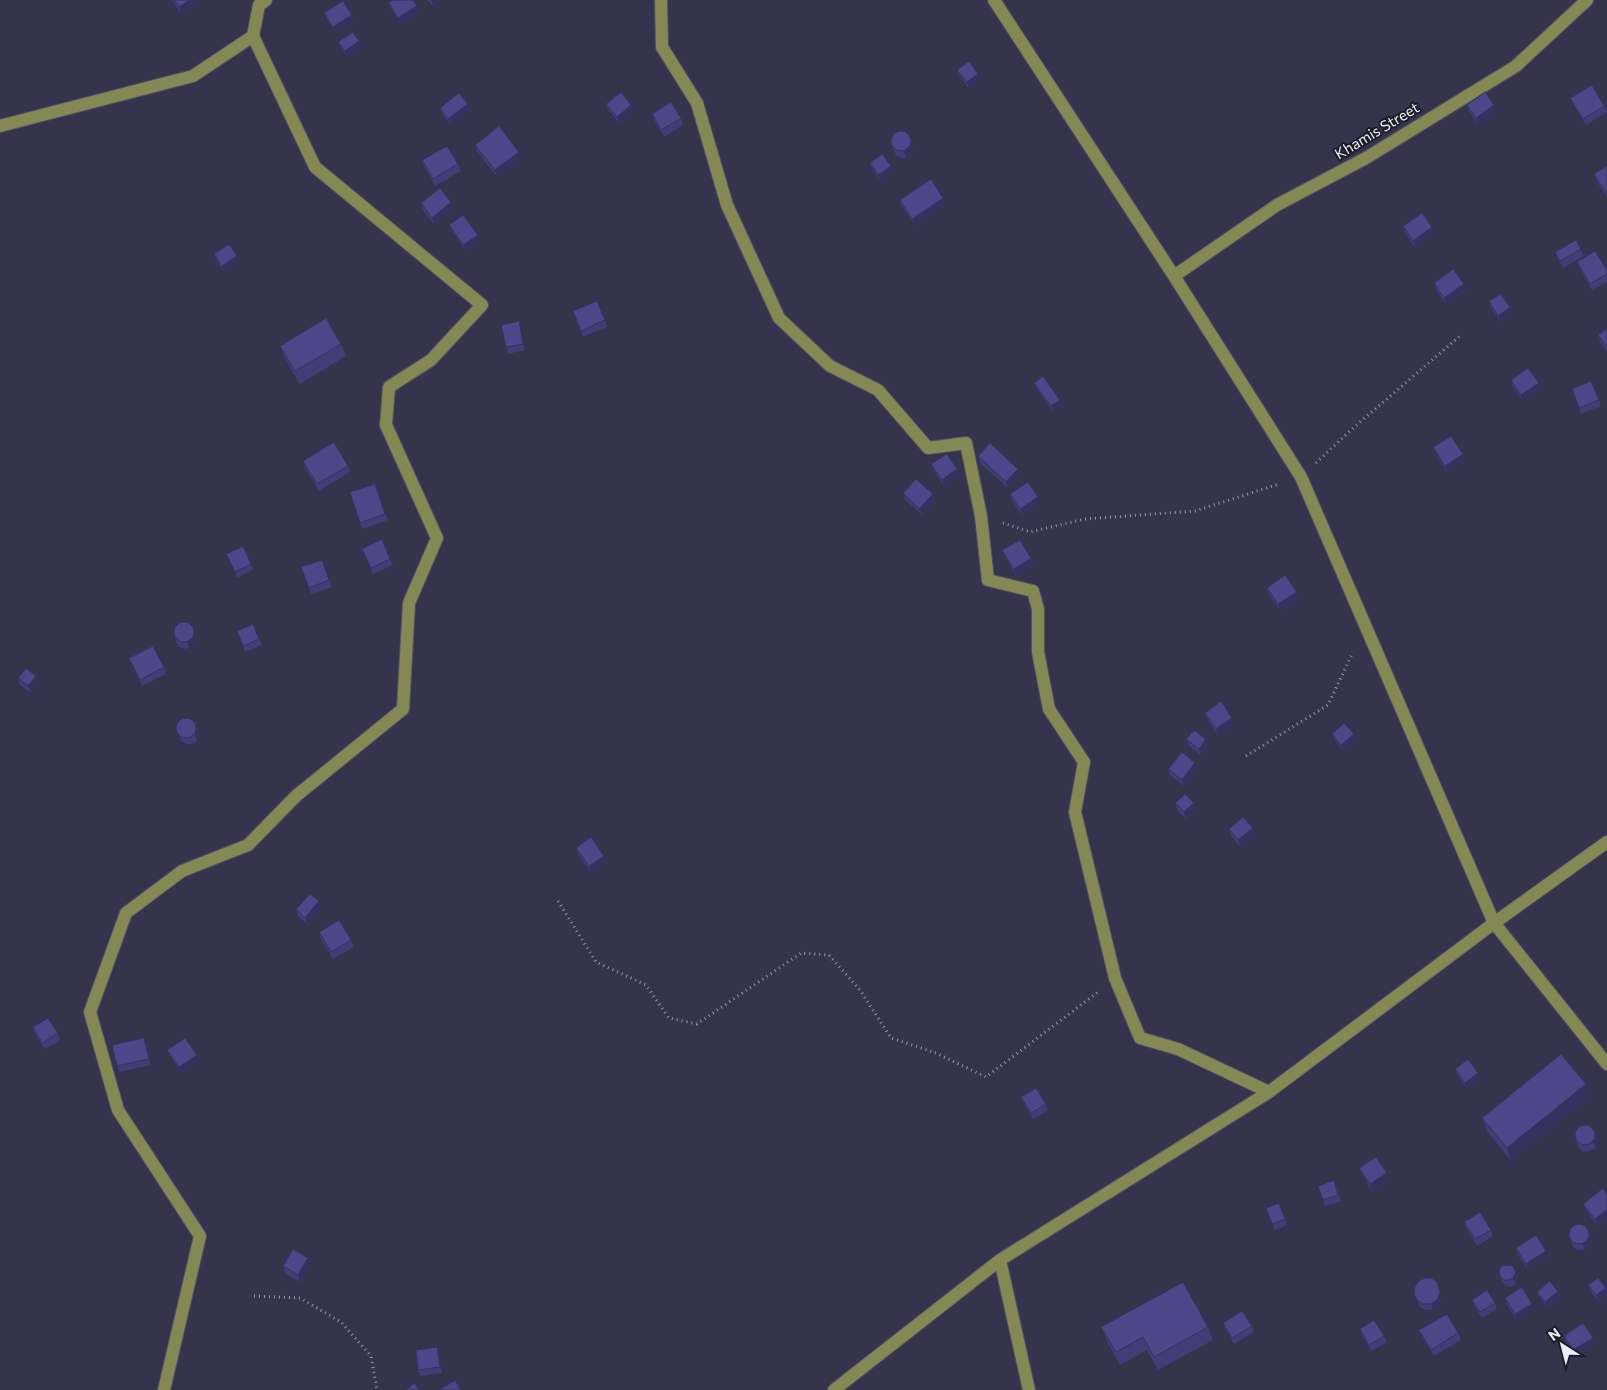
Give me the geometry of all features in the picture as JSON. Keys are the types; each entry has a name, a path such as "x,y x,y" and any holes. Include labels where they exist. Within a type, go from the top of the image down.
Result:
{"street":[{"path":"164,1390 200,1236 118,1110 90,1012 126,914 182,872 248,845 296,796 403,709 409,603 437,538 386,425 390,387 431,360 482,306 315,167 253,36 259,5 266,0"},
{"path":"661,0 662,47 697,103 727,205 779,318 830,366 878,390 928,448 966,443 981,516 988,580 1033,590 1038,609 1038,652 1049,709 1084,762 1075,812 1115,978 1140,1038 1178,1049 1269,1092"},
{"path":"994,0 1174,276 1301,477 1494,923 1607,1064"},
{"name":"Khamis Street","path":"1174,276 1277,205 1366,158 1516,66 1587,0"},
{"path":"0,126 193,76 253,36"},
{"path":"834,1390 1000,1260 1269,1092 1494,923 1607,842"},
{"path":"1000,1260 1029,1390"}],"path":[{"path":"981,516 1030,532 1085,519 1195,511 1301,477 1352,429 1460,336"},
{"path":"1246,756 1328,705 1365,627"},
{"path":"558,901 596,962 646,985 669,1018 698,1024 801,953 829,955 860,990 891,1038 936,1053 986,1077 1115,978"},
{"path":"254,1296 300,1298 341,1322 371,1356 377,1390"}],"building":[{"path":"174,0 190,0 179,7"},
{"path":"392,0 413,0 417,6 398,18 389,3"},
{"path":"343,1 352,15 333,27 324,13"},
{"path":"353,32 359,41 345,51 338,42"},
{"path":"969,61 978,74 967,82 957,70"},
{"path":"1592,85 1604,106 1583,119 1570,98"},
{"path":"621,92 631,105 617,117 606,104"},
{"path":"1485,92 1494,105 1476,118 1467,105"},
{"path":"459,93 468,104 448,119 440,108"},
{"path":"671,102 681,118 661,130 652,114"},
{"path":"499,126 519,152 495,170 475,145"},
{"path":"901,131 908,134 911,141 908,148 901,151 894,148 891,141 894,134"},
{"path":"447,146 458,164 433,179 422,160"},
{"path":"882,154 891,166 878,175 870,163"},
{"path":"1607,166 1607,195 1594,174"},
{"path":"931,179 943,198 912,219 900,200"},
{"path":"440,188 451,202 432,218 421,203"},
{"path":"1422,213 1432,227 1413,241 1403,226"},
{"path":"463,215 478,235 463,245 449,225"},
{"path":"1576,240 1581,249 1560,261 1555,252"},
{"path":"229,244 237,256 222,266 214,254"},
{"path":"1595,251 1607,270 1607,274 1590,284 1577,262"},
{"path":"1453,269 1464,284 1444,298 1434,283"},
{"path":"1501,294 1510,307 1498,316 1489,301"},
{"path":"597,301 605,320 581,331 573,311"},
{"path":"326,318 341,344 295,371 280,346"},
{"path":"519,321 523,344 506,347 501,325"},
{"path":"1607,329 1607,348 1598,335"},
{"path":"1528,368 1539,383 1521,395 1511,380"},
{"path":"1043,376 1060,400 1051,406 1034,383"},
{"path":"1591,381 1599,400 1579,408 1572,389"},
{"path":"1451,436 1463,454 1445,466 1433,447"},
{"path":"334,442 348,466 317,484 303,461"},
{"path":"990,443 1018,469 1006,482 978,456"},
{"path":"947,454 957,469 942,480 931,464"},
{"path":"916,479 933,494 919,509 903,493"},
{"path":"1028,482 1038,497 1020,509 1010,494"},
{"path":"375,484 385,514 360,523 350,492"},
{"path":"382,539 390,559 371,568 362,549"},
{"path":"1020,540 1031,558 1014,569 1002,550"},
{"path":"243,546 251,564 235,572 226,554"},
{"path":"322,560 329,580 309,588 301,567"},
{"path":"1285,575 1297,592 1278,604 1267,588"},
{"path":"184,622 191,625 194,632 191,639 184,642 177,639 174,632 177,625"},
{"path":"253,624 259,639 243,646 237,631"},
{"path":"153,646 164,667 140,680 129,658"},
{"path":"26,668 36,676 28,686 18,678"},
{"path":"1221,701 1232,718 1216,729 1205,713"},
{"path":"186,718 193,721 196,728 193,735 186,738 179,735 176,728 179,721"},
{"path":"1344,723 1354,734 1341,745 1332,734"},
{"path":"1194,730 1206,739 1199,749 1186,739"},
{"path":"1182,752 1195,763 1182,780 1168,769"},
{"path":"1185,794 1194,803 1184,812 1175,803"},
{"path":"1243,817 1253,828 1238,840 1229,829"},
{"path":"591,837 604,856 589,866 576,848"},
{"path":"310,894 319,901 305,918 296,909"},
{"path":"339,920 351,940 331,952 319,932"},
{"path":"48,1018 58,1033 42,1043 33,1027"},
{"path":"144,1038 149,1059 117,1066 112,1045"},
{"path":"185,1038 197,1055 179,1067 167,1050"},
{"path":"1561,1054 1586,1084 1507,1148 1482,1118"},
{"path":"1468,1059 1478,1073 1465,1083 1455,1069"},
{"path":"1036,1088 1046,1104 1031,1113 1021,1097"},
{"path":"1585,1125 1592,1128 1595,1135 1592,1142 1585,1145 1578,1142 1575,1135 1578,1128"},
{"path":"1376,1157 1387,1173 1370,1184 1359,1168"},
{"path":"1334,1180 1338,1195 1323,1200 1318,1186"},
{"path":"1603,1188 1607,1194 1607,1210 1595,1219 1583,1204"},
{"path":"1279,1203 1285,1219 1272,1224 1266,1208"},
{"path":"1480,1212 1491,1230 1475,1239 1464,1222"},
{"path":"1579,1224 1586,1227 1589,1234 1586,1241 1579,1244 1572,1241 1569,1234 1572,1227"},
{"path":"1536,1235 1546,1251 1526,1264 1516,1248"},
{"path":"293,1249 308,1258 298,1275 283,1266"},
{"path":"1511,1265 1516,1273 1513,1278 1504,1280 1500,1276 1501,1266"},
{"path":"1425,1278 1432,1278 1437,1282 1440,1293 1437,1300 1431,1304 1423,1304 1417,1300 1414,1294 1415,1286"},
{"path":"1598,1278 1606,1288 1596,1295 1588,1285"},
{"path":"1550,1281 1558,1292 1545,1302 1537,1292"},
{"path":"1183,1282 1208,1327 1154,1357 1143,1337 1116,1352 1101,1327"},
{"path":"1522,1287 1532,1304 1515,1314 1505,1298"},
{"path":"1487,1290 1495,1303 1480,1312 1472,1300"},
{"path":"1242,1311 1252,1326 1232,1338 1223,1323"},
{"path":"1447,1314 1458,1333 1431,1350 1419,1330"},
{"path":"1374,1320 1384,1336 1369,1345 1360,1329"},
{"path":"1583,1323 1593,1338 1573,1350 1564,1336"},
{"path":"437,1347 440,1367 418,1370 416,1350"},
{"path":"455,1380 461,1390 440,1390"},
{"path":"414,1383 419,1390 406,1390"}]}
